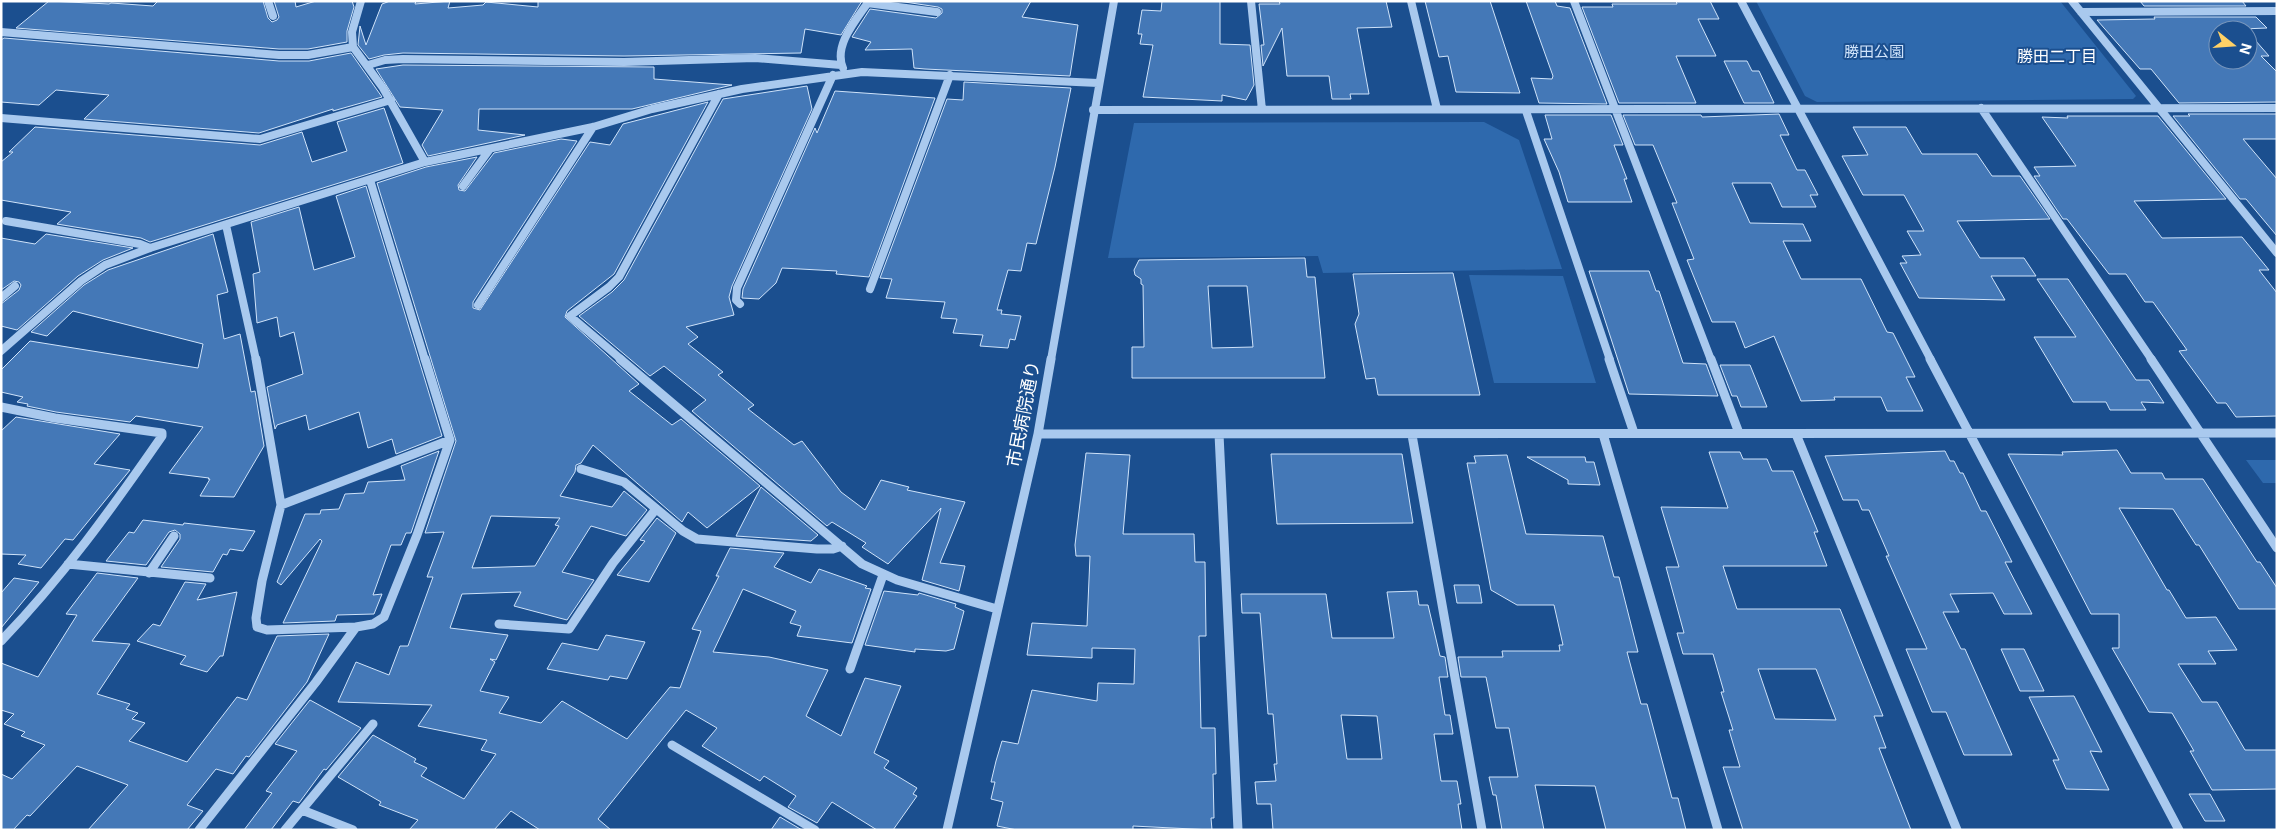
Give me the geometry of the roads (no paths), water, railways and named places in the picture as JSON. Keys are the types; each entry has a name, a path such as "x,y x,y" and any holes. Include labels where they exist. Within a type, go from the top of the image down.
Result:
{"street":[{"path":"268,1 273,16"},
{"path":"361,1 352,32 353,47 368,65 391,100 425,162"},
{"name":"市民病院通り","path":"947,830 1038,434 1093,110 1114,1"},
{"path":"1251,1 1262,110"},
{"path":"1411,1 1437,109"},
{"path":"1574,1 1739,433"},
{"path":"1741,1 2179,830"},
{"path":"2072,1 2277,253"},
{"path":"849,73 841,65 839,59 840,49 868,2 937,12"},
{"path":"2081,12 2277,12"},
{"path":"1,32 279,55 308,55 353,47"},
{"path":"368,65 385,60 403,59 624,62 755,58 841,65"},
{"path":"1,351 81,281 105,265 150,248 425,162 594,128 652,109 719,94 849,73 950,75 1098,84"},
{"path":"740,304 736,300 737,288 833,75"},
{"path":"870,289 950,75"},
{"path":"719,94 619,277 570,316 862,564 883,575 997,609"},
{"path":"1,118 260,139 391,100"},
{"path":"1981,108 2086,261 2277,548"},
{"path":"1093,110 1437,109 1526,111 2277,108"},
{"path":"1526,111 1634,433"},
{"path":"478,305 594,128"},
{"path":"463,186 490,149"},
{"path":"226,225 258,368 281,505 262,581 256,618 257,627 268,630 356,627 373,624 384,617 417,535 450,440 370,180"},
{"path":"6,221 140,244 150,248"},
{"path":"1,298 15,286"},
{"path":"1,407 56,418 162,433 162,436 138,471 68,564 28,613 1,641"},
{"path":"1038,434 2277,433"},
{"path":"1218,434 1238,830"},
{"path":"1603,434 1718,830"},
{"path":"1796,434 1957,830"},
{"path":"1412,435 1482,830"},
{"path":"281,505 450,440"},
{"path":"581,469 624,482 656,509 697,539 817,549 833,549 842,546"},
{"path":"499,624 569,629 613,563 656,509"},
{"path":"148,572 174,536"},
{"path":"68,564 210,578"},
{"path":"850,669 883,575"},
{"path":"199,830 289,717 356,627"},
{"path":"284,830 373,724"},
{"path":"672,745 815,830"},
{"path":"302,810 353,830"}],"district":[{"name":"勝田二丁目","path":"2057,56"}],"park label":[{"name":"勝田公園","path":"1874,51"}]}
